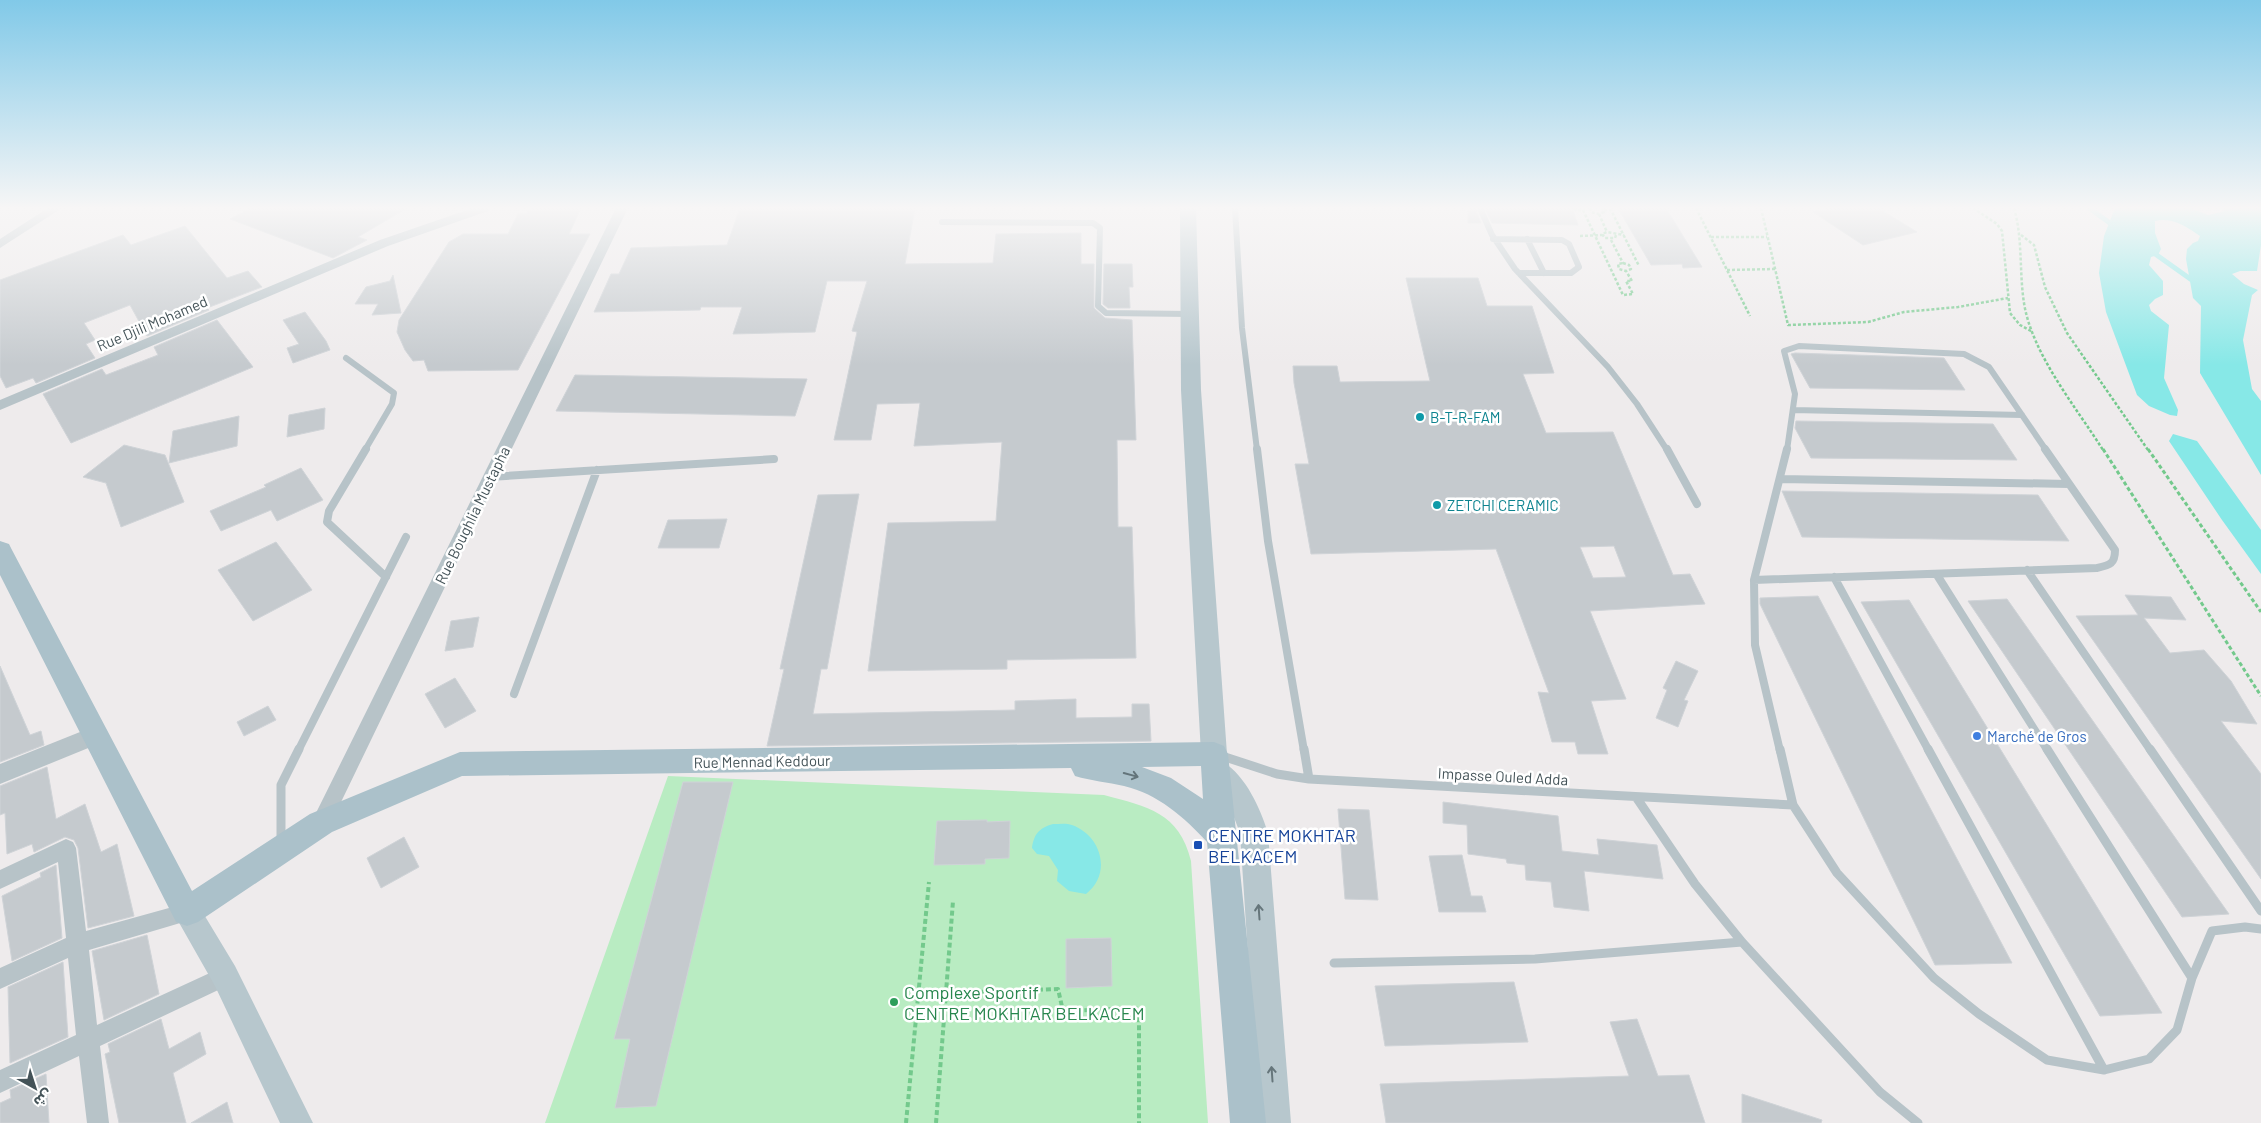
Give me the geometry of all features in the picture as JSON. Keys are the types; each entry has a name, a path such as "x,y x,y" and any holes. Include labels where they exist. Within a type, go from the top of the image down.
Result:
{"main road":[{"path":"1189,260 1191,390 1220,836 1248,1123"},
{"path":"0,550 187,912 225,976 297,1123"},
{"path":"1051,755 1068,765 1117,771 1143,778 1161,786 1194,808 1220,836"},
{"name":"Rue Mennad Keddour","path":"187,912 321,823 460,764 854,760 1051,755 1215,762"},
{"path":"1215,762 1241,799 1249,814 1254,833 1276,1123"}],"street":[{"name":"Rue Djili Mohamed","path":"0,405 343,260"},
{"name":"Rue Boughlia Mustapha","path":"321,823 596,260"},
{"path":"0,774 95,735"},
{"path":"0,880 66,848 98,1123"},
{"path":"0,978 78,943 187,912"},
{"path":"0,1082 225,976"}],"lane":[{"path":"1099,260 1098,306 1106,313 1190,314"},
{"path":"1238,260 1242,328 1268,541 1309,779"},
{"path":"1510,260 1519,273 1594,350 1628,392 1676,461 1697,504"},
{"path":"1538,260 1544,273"},
{"path":"1519,273 1571,273 1578,270 1579,267 1576,260"},
{"path":"1754,580 1938,576 2097,568 2111,565 2115,560 2115,550 1989,367 1964,354 1799,346 1784,351 1795,394 1786,459 1754,580 1755,645 1793,805 1837,873 1934,978 1979,1014 2048,1060 2104,1070 2150,1060 2177,1030 2192,978 2212,931 2245,927 2261,929"},
{"path":"346,358 394,393 392,404 329,510 327,522 386,577"},
{"path":"1793,410 2022,415"},
{"path":"490,477 774,459"},
{"path":"514,694 597,470"},
{"path":"1781,479 2069,484"},
{"path":"281,850 281,785 406,537"},
{"path":"2028,570 2261,911"},
{"path":"1938,576 2192,978"},
{"path":"1834,578 2104,1070"},
{"name":"Impasse Ouled Adda","path":"1215,762 1309,779 1793,805"},
{"path":"1636,797 1695,884 1742,942 1880,1092 1918,1123"},
{"path":"1334,963 1535,959 1742,942"}],"path":[{"path":"1606,260 1610,268 1623,295 1633,294 1626,281 1632,281 1626,271 1618,267 1610,268"},
{"path":"1636,260 1639,266"},
{"path":"1722,260 1750,316"},
{"path":"1773,260 1788,325 1858,323 1904,312 1958,307 2008,298"},
{"path":"2005,260 2008,298 2012,317 2020,325 2032,331"},
{"path":"2022,260 2024,303 2032,331 2050,367 2261,696"},
{"path":"2038,260 2045,287 2067,333 2261,612"},
{"path":"1618,267 1618,264 1623,263 1631,267 1626,271"},
{"path":"1727,270 1775,269"},
{"path":"906,1123 929,882"},
{"path":"936,1123 952,901"},
{"path":"918,994 1058,989 1064,1011 1140,1008 1139,1123"}],"green space":[{"name":"Complexe Sportif CENTRE MOKHTAR BELKACEM","path":"668,776 1104,795 1134,803 1160,814 1179,832 1191,861 1208,1123 545,1123"}],"water":[{"path":"2101,260 2150,260 2149,265 2163,281 2163,295 2149,305 2151,311 2169,325 2164,378 2178,410 2177,416 2149,406 2137,395 2106,312 2099,273"},
{"path":"2186,260 2259,260 2257,271 2240,271 2232,274 2244,284 2258,290 2252,295 2243,340 2252,389 2261,401 2261,475 2200,373 2201,306 2193,298"},
{"path":"2173,434 2197,441 2261,530 2261,574 2169,441"},
{"path":"1053,824 1072,825 1082,830 1096,846 1101,866 1099,876 1094,886 1086,894 1069,891 1057,881 1058,870 1049,856 1037,854 1032,848 1038,832 1044,827"}],"building":[{"path":"54,260 213,260 227,278 248,271 262,287 207,308 209,310 147,336 130,305 84,323 95,340 86,344 95,358 36,383 33,378 6,388 0,376 0,280"},
{"path":"437,260 576,260 518,370 428,371 424,360 413,361 405,350 397,332 399,320"},
{"path":"625,260 906,260 905,264 993,263 993,260 1081,260 1081,264 1094,264 1094,308 1105,318 1132,320 1136,440 1117,440 1118,527 1132,527 1136,658 1007,660 1007,669 868,671 888,523 996,521 1002,442 914,446 920,403 877,404 871,440 834,440 857,332 852,331 867,281 827,281 815,332 733,334 742,307 701,307 700,310 594,312 611,274 619,274"},
{"path":"1648,260 1698,260 1702,267 1683,268 1682,264 1651,265"},
{"path":"1104,264 1132,264 1133,287 1129,287 1130,308 1108,308 1103,304"},
{"path":"393,275 401,313 372,315 378,304 355,304 366,287 390,281"},
{"path":"1406,278 1478,278 1487,306 1532,306 1554,373 1523,374 1546,433 1613,432 1673,575 1690,574 1705,604 1590,611 1626,699 1591,701 1608,754 1578,754 1575,742 1552,742 1538,692 1549,693 1496,549 1311,554 1295,464 1309,464 1294,383 1293,366 1337,366 1340,382 1430,381","holes":["1614,546 1626,577 1593,578 1580,547"]},
{"path":"305,312 326,341 330,350 293,363 287,348 299,344 283,320"},
{"path":"217,320 253,367 71,443 43,394 102,369 106,375 158,355 154,347"},
{"path":"1791,354 1944,358 1965,390 1810,388"},
{"path":"575,375 807,379 795,416 556,411"},
{"path":"325,408 324,429 287,437 289,415"},
{"path":"239,416 237,446 169,463 173,431"},
{"path":"1796,421 1993,424 2017,460 1811,458 1795,428"},
{"path":"124,445 165,455 184,502 121,527 106,483 83,477"},
{"path":"301,468 323,500 277,521 271,510 221,531 210,511 266,487 264,485"},
{"path":"1782,491 2038,495 2069,541 1802,537"},
{"path":"859,494 827,669 821,669 813,714 1015,710 1015,701 1076,699 1076,718 1132,717 1132,704 1149,704 1151,741 767,746 784,669 780,669 818,495"},
{"path":"727,519 719,548 658,548 668,520"},
{"path":"276,542 312,590 253,621 218,570"},
{"path":"2125,595 2171,597 2186,620 2144,618 2170,653 2204,650 2231,681 2257,724 2221,721 2261,774 2261,879 2076,616 2138,615"},
{"path":"1818,596 2012,963 1935,965 1760,604 1760,598"},
{"path":"2007,599 2229,914 2182,917 1968,601"},
{"path":"1909,600 2162,1013 2100,1016 1861,602"},
{"path":"479,617 473,647 445,651 451,621"},
{"path":"1676,661 1698,671 1684,700 1688,701 1678,727 1656,718 1667,690 1663,688"},
{"path":"0,666 30,735 41,731 44,745 0,762"},
{"path":"455,678 476,711 445,728 425,694"},
{"path":"268,706 276,720 244,736 237,722"},
{"path":"47,767 56,819 85,804 101,852 117,844 134,916 88,928 78,848 74,840 65,837 34,852 32,844 7,854 5,813 0,815 0,786"},
{"path":"683,782 733,782 656,1106 615,1108 630,1039 614,1039"},
{"path":"1443,802 1558,816 1562,851 1599,855 1597,839 1657,845 1663,879 1584,871 1589,911 1554,907 1551,882 1526,880 1525,865 1507,863 1506,859 1468,854 1467,825 1443,823"},
{"path":"1338,809 1369,810 1378,900 1345,899"},
{"path":"987,820 987,822 1010,821 1009,858 985,859 985,864 934,865 937,821"},
{"path":"404,837 419,867 381,888 367,858"},
{"path":"1462,855 1471,896 1482,896 1486,912 1439,912 1429,856"},
{"path":"56,865 62,938 12,961 2,896 41,877 40,873"},
{"path":"147,935 159,994 104,1020 92,951"},
{"path":"1111,938 1112,986 1066,988 1066,939"},
{"path":"63,962 68,1037 10,1063 8,987"},
{"path":"1514,982 1528,1042 1385,1046 1375,986"},
{"path":"161,1019 169,1049 200,1032 206,1054 173,1073 186,1123 119,1123 105,1054 110,1052 108,1044"},
{"path":"1637,1019 1658,1076 1689,1075 1705,1123 1386,1123 1380,1084 1629,1076 1610,1022"},
{"path":"46,1074 49,1123 0,1123 0,1103 11,1098 10,1090"},
{"path":"1742,1094 1822,1120 1821,1123 1742,1123"},
{"path":"227,1102 233,1123 191,1123"}],"waterway":[{"path":"2164,260 2196,283"}],"place":[{"name":"B-T-R-FAM","path":"1420,417"},
{"name":"ZETCHI CERAMIC","path":"1437,505"},
{"name":"Marché de Gros","path":"1977,736"},
{"name":"CENTRE MOKHTAR BELKACEM","path":"1198,845"},
{"name":"Complexe Sportif CENTRE MOKHTAR BELKACEM","path":"894,1002"}]}
